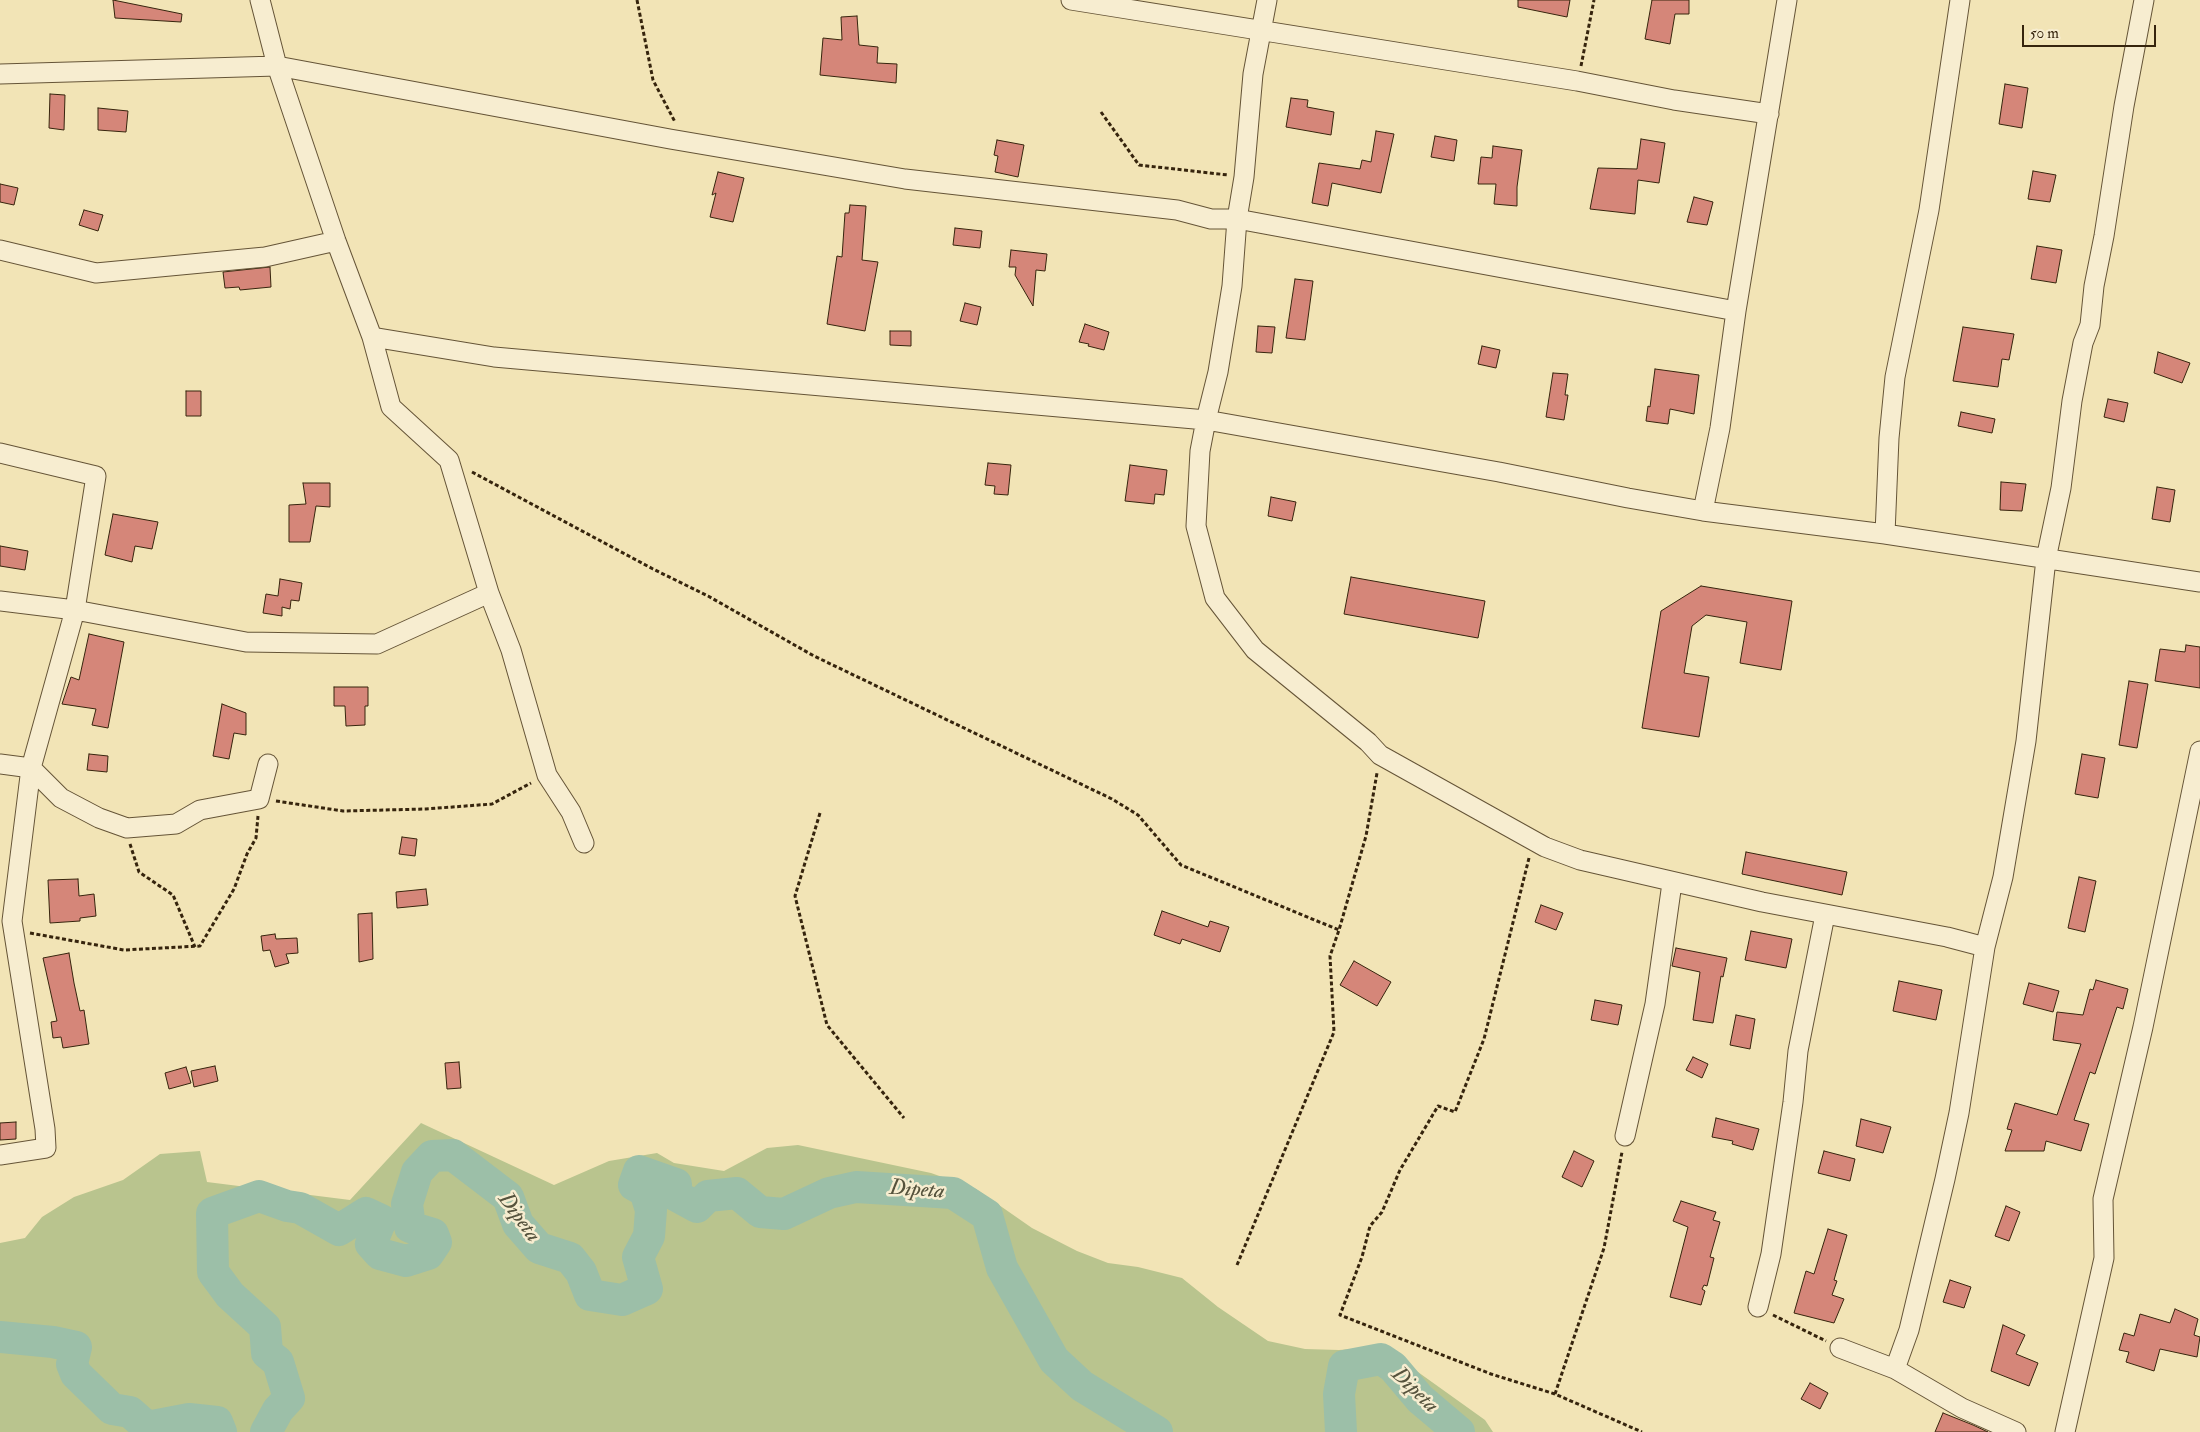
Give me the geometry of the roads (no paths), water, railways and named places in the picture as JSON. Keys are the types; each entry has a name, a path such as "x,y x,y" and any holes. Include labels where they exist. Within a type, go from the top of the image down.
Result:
{"street":[{"path":"260,0 277,66 336,241 372,337 391,407 449,460 489,593 511,650 548,775 571,812 584,843"},
{"path":"1071,0 1578,81 1674,100 1769,114"},
{"path":"1267,0 1253,74 1244,177 1237,219 1232,286 1218,372 1200,451 1196,526 1216,598 1255,650 1368,742 1380,755 1545,847 1580,860 1672,883 1985,947"},
{"path":"1703,511 1720,428 1736,311 1788,0"},
{"path":"1885,534 1889,438 1895,377 1929,210 1960,0"},
{"path":"1895,1370 1909,1330 1945,1179 1959,1113 1985,947 2003,877 2026,741 2046,559 2060,488 2081,352 2090,325 2094,286 2144,0"},
{"path":"0,74 277,66 686,142 905,179 1177,210 1211,219 1237,219 1736,311"},
{"path":"0,250 96,273 265,258 336,241"},
{"path":"372,337 494,357 1206,420 1499,472 1703,511 1885,534 2200,582"},
{"path":"0,453 96,476 75,610 31,768 12,921 45,1129 46,1148 0,1156"},
{"path":"0,601 75,610 246,642 377,644 489,593"},
{"path":"2065,1432 2104,1258 2103,1199 2143,1027 2200,751"},
{"path":"0,764 31,768 61,798 99,818 127,828 176,824 200,810 259,799 268,764"},
{"path":"1625,1136 1655,1004 1672,883"},
{"path":"1758,1307 1771,1254 1793,1102 1798,1051 1825,915"},
{"path":"1840,1348 1895,1370 1962,1408 2016,1432"}],"waterway":[{"name":"Dipeta","path":"266,1432 278,1410 289,1398 278,1362 267,1353 265,1327 230,1295 213,1272 212,1213 259,1196 287,1206 300,1208 339,1230 366,1213 381,1220 371,1244 380,1254 406,1261 428,1254 436,1242 433,1234 410,1227 407,1204 417,1172 432,1156 453,1155 508,1197 518,1224 539,1248 570,1258 581,1272 590,1295 622,1300 647,1289 638,1257 649,1236 651,1210 645,1191 634,1185 639,1171 676,1184 675,1195 697,1207 708,1196 737,1193 760,1212 784,1214 829,1193 856,1187 953,1193 987,1215 1002,1268 1054,1360 1082,1386 1157,1432"},
{"name":"Dipeta","path":"0,1337 53,1342 76,1347 72,1364 76,1374 112,1409 130,1412 147,1427 189,1419 217,1422 221,1432"},
{"name":"Dipeta","path":"1341,1432 1339,1394 1344,1366 1381,1359 1393,1367 1420,1399 1459,1432"}]}
